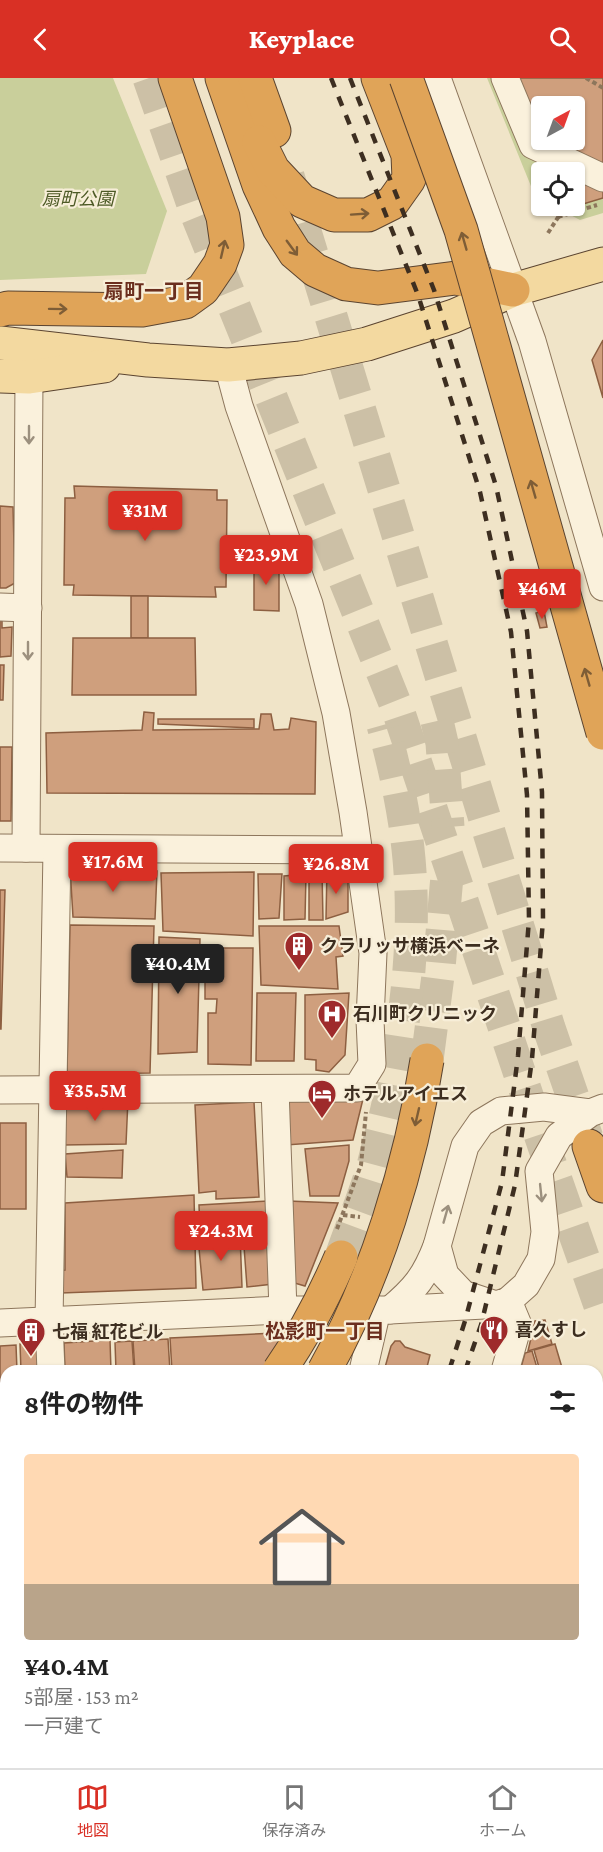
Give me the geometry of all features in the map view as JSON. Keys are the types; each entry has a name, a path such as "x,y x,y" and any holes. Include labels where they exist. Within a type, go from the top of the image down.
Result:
{"highway":[{"path":"3,309 142,310 185,302 203,289 220,264 227,245 223,217 175,78"},
{"path":"222,78 259,185 279,228 295,253 315,270 346,284 378,288 456,278 513,290"},
{"path":"229,78 273,171 302,201 334,215 368,215 392,203 409,179 408,155 378,78"},
{"path":"255,78 274,132"},
{"path":"406,78 461,230 603,733"},
{"path":"328,1365 341,1342 371,1268 394,1201 413,1135 427,1060"},
{"path":"589,1146 603,1186"},
{"path":"283,1365 297,1346 326,1291 338,1246"}],"main road":[{"path":"3,342 148,360 228,365 301,358 367,344 454,316 513,290 603,264"},
{"path":"14,377 148,360"}],"street":[{"path":"437,78 532,341 603,587"},
{"path":"505,78 533,145 603,178"},
{"path":"0,1089 357,1088 372,1064 370,1020 373,952 336,713 309,604 239,406 228,365"},
{"path":"14,377 28,608 13,848 358,850"},
{"path":"0,607 28,608"},
{"path":"51,1365 49,1322 57,849"},
{"path":"275,1089 284,1310"},
{"path":"365,1365 383,1310 418,1284 429,1266 437,1246 465,1146 481,1123 501,1111 519,1109 544,1107 596,1111"},
{"path":"519,1109 538,1120 551,1138 552,1147"},
{"path":"0,1323 284,1310 383,1310 502,1303 526,1285 542,1259 545,1232 539,1171 559,1136 596,1111"},
{"path":"437,1246 445,1275 463,1294 502,1303 518,1325 507,1365"}],"path":[{"path":"586,78 603,88"},
{"path":"548,233 558,217 603,203"},
{"path":"338,1246 361,1165 366,1110"}],"green space":[{"name":"扇町公園","path":"0,78 113,78 167,211 146,274 0,280"},
{"path":"487,78 603,78 603,213 580,220 572,216 585,216 585,162 531,162 531,186"}],"building":[{"path":"501,78 603,78 603,198 585,203 585,162 544,162 539,150 585,150 585,96 531,96 531,103"},
{"path":"531,112 531,132 524,115"},
{"path":"603,340 603,398 592,360"},
{"path":"74,486 217,490 217,500 227,500 226,587 215,587 216,597 73,595 74,585 64,585 65,498 75,498"},
{"path":"0,506 13,507 15,583 6,588 0,588"},
{"path":"254,561 275,561 279,573 279,611 254,610"},
{"path":"131,596 148,596 148,638 131,638"},
{"path":"544,611 547,627 540,628 536,613"},
{"path":"0,617 2,617 2,628 12,627 11,656 0,657"},
{"path":"73,638 195,638 196,695 72,695"},
{"path":"0,665 4,665 3,700 0,700"},
{"path":"144,712 154,713 153,730 259,729 261,714 271,714 274,730 289,729 291,718 316,722 315,794 47,793 46,733 142,730"},
{"path":"158,719 254,719 254,728 158,724"},
{"path":"0,747 12,747 11,821 0,821"},
{"path":"70,867 157,871 155,919 73,917"},
{"path":"327,868 336,868 337,883 348,880 348,912 326,919"},
{"path":"309,871 322,871 323,920 309,920"},
{"path":"254,872 253,936 163,931 161,873"},
{"path":"258,874 282,874 279,918 259,919"},
{"path":"306,874 305,919 284,920 284,876"},
{"path":"0,890 5,890 1,1029 0,1029"},
{"path":"70,925 154,926 150,1073 67,1074"},
{"name":"クラリッサ横浜ベーネ","path":"259,926 339,926 343,956 336,957 338,989 261,985"},
{"path":"159,937 200,939 197,1052 158,1054"},
{"path":"205,948 253,948 251,1065 208,1064 208,1013 216,1013 217,999 205,999"},
{"path":"257,993 296,993 294,1061 256,1061"},
{"path":"349,993 345,1055 329,1072 316,1070 316,1060 305,1059 305,995"},
{"path":"128,1099 126,1144 63,1145 63,1101"},
{"name":"ホテルアイエス","path":"363,1099 353,1140 286,1145 286,1100"},
{"path":"254,1102 259,1197 216,1199 216,1191 199,1193 195,1105"},
{"path":"0,1123 26,1123 26,1209 0,1209"},
{"path":"349,1145 349,1161 339,1196 310,1196 305,1149"},
{"path":"123,1150 122,1178 67,1177 65,1154"},
{"path":"194,1195 196,1288 61,1293 59,1271 65,1270 65,1203"},
{"path":"268,1201 268,1225 200,1232 199,1205"},
{"path":"288,1201 338,1203 305,1286 291,1282"},
{"path":"269,1229 273,1284 247,1287 243,1233"},
{"path":"240,1234 242,1287 203,1290 198,1238"},
{"path":"545,1320 552,1344 528,1351 535,1321"},
{"path":"275,1333 275,1338 282,1338 269,1365 172,1365 170,1338"},
{"path":"168,1339 170,1365 135,1365 133,1341"},
{"path":"110,1340 111,1365 65,1365 64,1343"},
{"path":"132,1341 134,1365 116,1365 115,1342"},
{"path":"395,1341 400,1341 405,1347 430,1355 428,1365 386,1365 391,1346"},
{"name":"七福 紅花ビル","path":"41,1343 42,1365 21,1365 20,1344"},
{"path":"555,1344 561,1365 538,1365 534,1350"},
{"path":"16,1345 17,1365 0,1365 0,1346"},
{"path":"532,1351 536,1365 522,1365 525,1353"}],"tunnel":[{"path":"149,78 195,210 399,713 544,1146 603,1314"},
{"path":"288,176 549,1028 587,1138"},
{"path":"437,721 442,743 448,827"},
{"path":"341,1257 368,1183 384,1121 399,1047 409,972 411,935 409,859 399,791 383,725"},
{"path":"427,1060 439,968 447,876"}],"railway":[{"path":"331,78 418,295 480,492 511,632 527,795 529,920 518,1056 502,1182 451,1365"},
{"path":"350,78 434,290 496,486 527,631 542,792 543,920 532,1059 515,1185 481,1325 467,1365"}],"place":[{"name":"クラリッサ横浜ベーネ","path":"299,972"},
{"name":"石川町クリニック","path":"332,1040"},
{"name":"ホテルアイエス","path":"322,1120"},
{"name":"喜久すし","path":"494,1356"},
{"name":"七福 紅花ビル","path":"31,1358"}],"district":[{"name":"扇町一丁目","path":"154,291"},
{"name":"松影町一丁目","path":"325,1331"}]}
